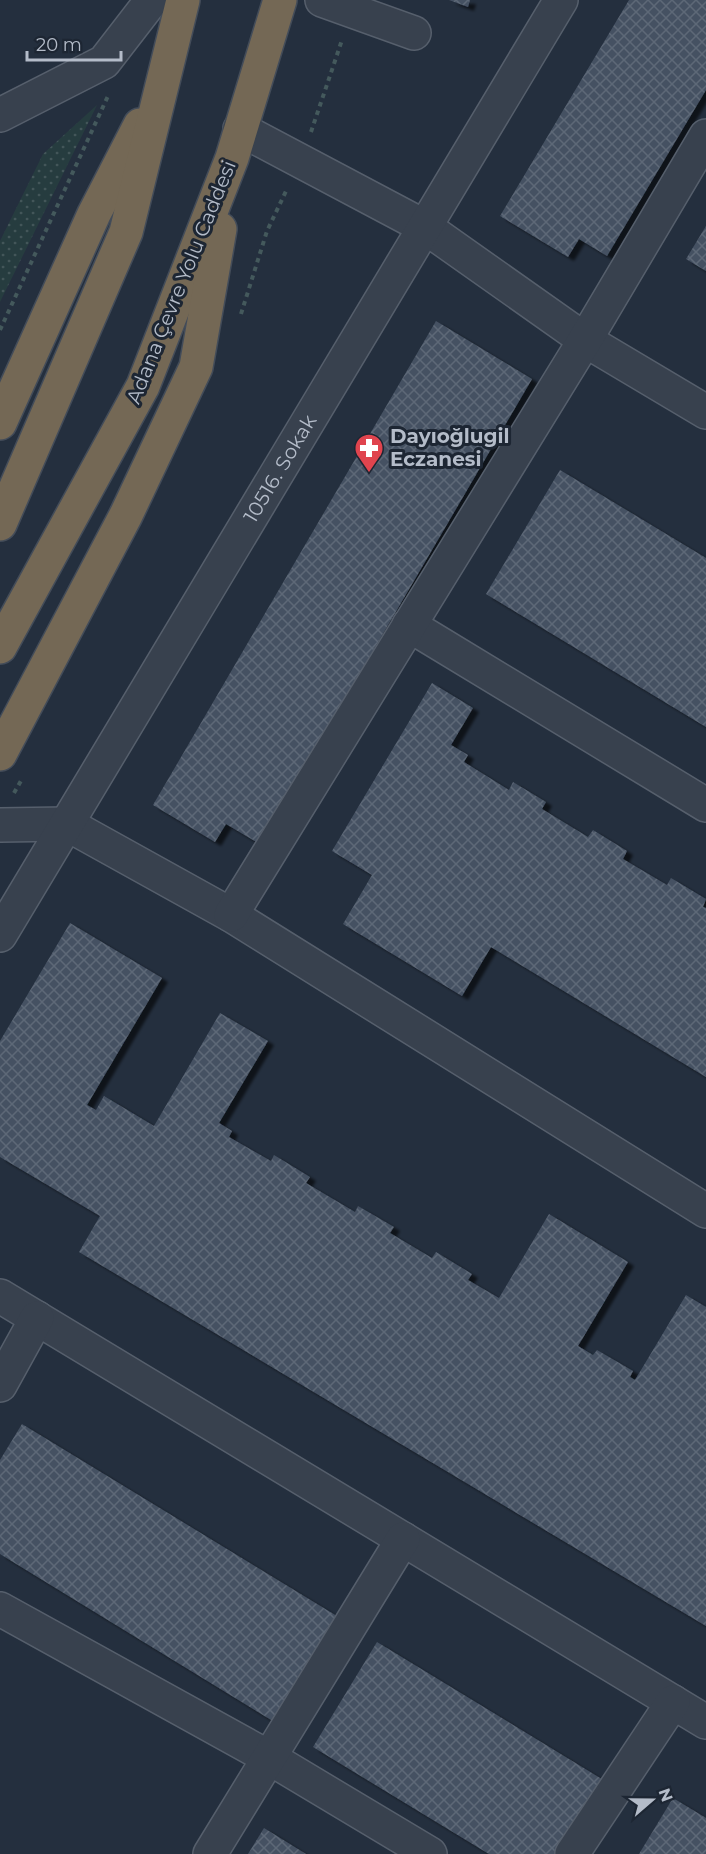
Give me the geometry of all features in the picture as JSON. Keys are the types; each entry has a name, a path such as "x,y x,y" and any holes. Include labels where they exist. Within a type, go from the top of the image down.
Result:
{"highway":[{"path":"0,524 126,232 183,0"},
{"name":"Adana Çevre Yolu Caddesi","path":"0,647 143,386 236,143 280,0"},
{"path":"0,423 94,214 164,78"},
{"path":"0,754 126,515 196,367 236,143"}],"street":[{"path":"0,115 104,62 152,0"},
{"path":"322,0 414,33"},
{"name":"10516. Sokak","path":"0,935 561,0"},
{"path":"231,915 585,339 706,136"},
{"path":"236,143 425,227 585,339 706,412"},
{"path":"409,626 706,806"},
{"path":"0,825 67,824 231,915 706,1211"},
{"path":"0,1296 706,1722"},
{"path":"0,1385 37,1318"},
{"path":"210,1854 403,1539"},
{"path":"0,1609 268,1757 430,1854"},
{"path":"572,1854 673,1702"}],"path":[{"path":"0,330 109,95"}],"green space":[{"path":"97,105 0,302 0,241 43,154"}],"building":[{"path":"449,0 470,0 468,7"},
{"path":"629,0 706,0 706,90 607,256 579,239 568,257 500,216"},
{"path":"706,226 706,271 686,259"},
{"path":"436,321 532,379 260,844 226,824 215,842 153,805"},
{"path":"560,470 706,558 706,727 486,594"},
{"path":"432,683 473,708 451,745 468,755 464,762 509,790 513,782 546,802 542,809 588,837 593,830 627,851 623,859 667,885 671,878 706,899 703,907 706,908 706,1077 491,947 462,996 343,924 372,875 332,851"},
{"path":"70,923 162,978 87,1105 96,1110 104,1096 154,1126 220,1013 268,1041 219,1123 232,1131 229,1137 271,1161 274,1155 310,1177 306,1183 355,1212 358,1206 394,1227 390,1233 432,1258 436,1252 472,1274 468,1280 499,1298 549,1214 628,1262 578,1346 593,1355 597,1350 633,1371 630,1377 635,1380 686,1295 706,1307 706,1626 79,1252 100,1216 0,1157 0,1041"},
{"path":"22,1424 345,1621 281,1726 0,1554 0,1460"},
{"path":"377,1642 605,1781 560,1854 489,1854 313,1747"},
{"path":"673,1798 706,1818 706,1854 639,1854"},
{"path":"264,1828 306,1854 248,1854"}],"place":[{"name":"Dayıoğlugil Eczanesi","path":"369,474"}]}
